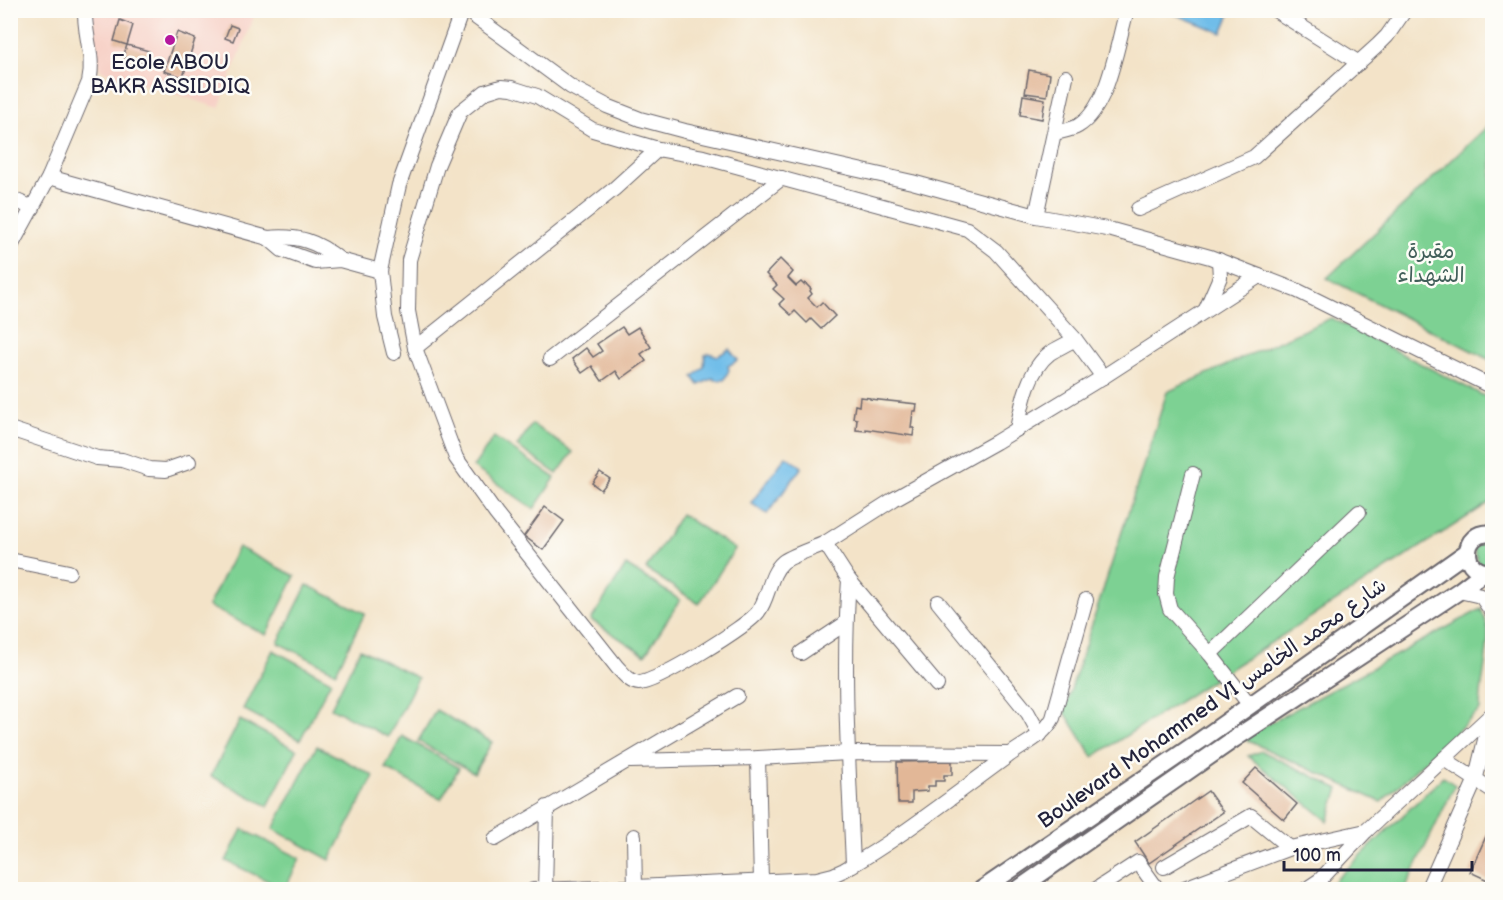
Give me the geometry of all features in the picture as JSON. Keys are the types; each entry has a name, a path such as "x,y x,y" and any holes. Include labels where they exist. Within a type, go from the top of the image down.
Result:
{"main road":[{"name":"Boulevard Mohammed VI شارع محمد الخامس","path":"981,890 1467,552 1476,536 1485,532 1492,534"},
{"path":"1467,552 1469,561 1475,569 1489,574"},
{"name":"Boulevard Mohammed VI شارع محمد الخامس","path":"1017,890 1234,739 1459,591 1489,574"}],"street":[{"path":"10,248 49,177 91,72 92,62 85,10"},
{"path":"394,353 385,317 380,271 399,185 464,10 571,87 607,106 685,131 912,182 1036,216 1112,230 1219,260 1309,296 1492,387"},
{"path":"1055,133 1077,127 1095,109 1113,63 1127,10"},
{"path":"1275,10 1359,63"},
{"path":"1138,209 1254,157 1387,36 1405,10"},
{"path":"1036,216 1066,77"},
{"path":"1103,377 1075,339 996,251 967,229 703,157 658,149 593,130 537,96 512,88 501,87 484,92 460,112 437,166 409,260 408,311 415,348 456,459 496,514 628,679 638,683 671,671 743,625 758,612 783,562 825,543 894,499 1017,429 1103,377 1259,276"},
{"path":"415,348 614,189 658,149"},
{"path":"49,177 268,238 282,250 315,262 340,260 380,271"},
{"path":"550,359 782,178"},
{"path":"10,198 33,208"},
{"path":"1205,310 1220,277 1219,260"},
{"path":"1017,429 1026,391 1042,361 1075,339"},
{"path":"10,429 97,458 122,460 149,469 166,470 189,462"},
{"path":"1193,474 1167,577 1166,594 1170,609 1210,654 1249,704"},
{"path":"1210,654 1359,513"},
{"path":"825,543 849,580 936,685"},
{"path":"10,560 69,572"},
{"path":"849,580 846,623 853,864"},
{"path":"1459,591 1481,596 1492,612"},
{"path":"533,890 761,882 792,885 833,875 940,807 1010,754 1040,735 1049,726 1086,600"},
{"path":"938,602 1028,713 1040,735"},
{"path":"801,653 846,623"},
{"path":"495,839 737,696"},
{"path":"1305,890 1320,880 1366,831 1492,712"},
{"path":"1427,890 1475,781 1492,712"},
{"path":"630,761 848,753 1010,754"},
{"path":"758,758 761,882"},
{"path":"1444,759 1492,790"},
{"path":"545,889 547,807"},
{"path":"1164,867 1251,816 1290,848"},
{"path":"1179,890 1290,848 1366,831"},
{"path":"634,836 635,888"},
{"path":"1095,890 1138,862 1158,890"}],"shaded area":[{"name":"Ecole ABOU BAKR ASSIDDIQ","path":"92,11 256,11 219,108 100,70"}],"green space":[{"name":"مقبرة الشهداء","path":"1492,122 1492,361 1327,278"},
{"path":"1331,318 1492,400 1492,501 1093,757 1064,711 1167,392"},
{"path":"532,424 573,452 557,474 517,446"},
{"path":"494,437 555,478 534,509 473,467"},
{"path":"681,514 735,549 699,604 646,569"},
{"path":"1492,539 1492,567 1479,565 1474,549 1476,545"},
{"path":"238,547 295,576 266,635 208,606"},
{"path":"626,565 680,600 645,655 591,620"},
{"path":"307,585 365,613 336,672 278,643"},
{"path":"1481,609 1488,633 1480,710 1381,802 1242,738"},
{"path":"360,649 418,678 388,737 331,708"},
{"path":"273,650 331,681 300,740 243,709"},
{"path":"436,710 492,742 474,773 418,741"},
{"path":"240,720 297,750 268,806 211,776"},
{"path":"402,736 459,768 441,799 385,768"},
{"path":"317,746 374,776 330,860 273,829"},
{"path":"1262,751 1339,789 1328,821 1248,756"},
{"path":"1443,777 1455,785 1405,889 1326,889"},
{"path":"242,829 300,858 285,889 226,861"}],"water":[{"path":"1231,10 1222,33 1167,11"},
{"path":"729,349 738,360 728,366 729,370 724,380 713,378 699,385 693,377 704,367 705,355 709,353 718,356"},
{"path":"786,456 802,467 767,514 751,503"}],"building":[{"path":"120,20 133,25 127,45 114,41"},
{"path":"230,25 238,28 233,41 225,38"},
{"path":"177,32 195,39 183,77 164,71"},
{"path":"127,45 149,51 146,64 123,57"},
{"path":"1029,70 1050,74 1047,96 1025,93"},
{"path":"1023,95 1045,99 1042,119 1020,115"},
{"path":"780,259 793,272 788,278 796,286 801,282 804,285 805,283 811,289 812,294 808,298 817,307 822,302 835,316 821,329 811,319 807,323 795,311 791,315 779,304 784,299 773,289 777,285 766,274"},
{"path":"622,327 627,334 638,327 651,347 641,354 646,361 621,379 616,371 602,381 592,366 582,373 572,359 586,348 593,357 602,351 597,344"},
{"path":"860,397 917,404 916,411 913,411 911,428 914,428 913,436 866,429 866,431 856,430 857,419 853,418 855,405 859,406"},
{"path":"600,472 610,479 601,490 592,483"},
{"path":"545,507 564,521 543,550 524,536"},
{"path":"952,761 952,775 944,775 944,781 935,781 935,786 928,786 928,791 912,792 912,803 898,803 897,762"},
{"path":"1256,768 1297,804 1284,820 1242,783"},
{"path":"1208,791 1223,812 1149,863 1135,842"},
{"path":"1492,823 1492,882 1470,872"}],"place":[{"name":"Ecole ABOU BAKR ASSIDDIQ","path":"170,40"}]}
